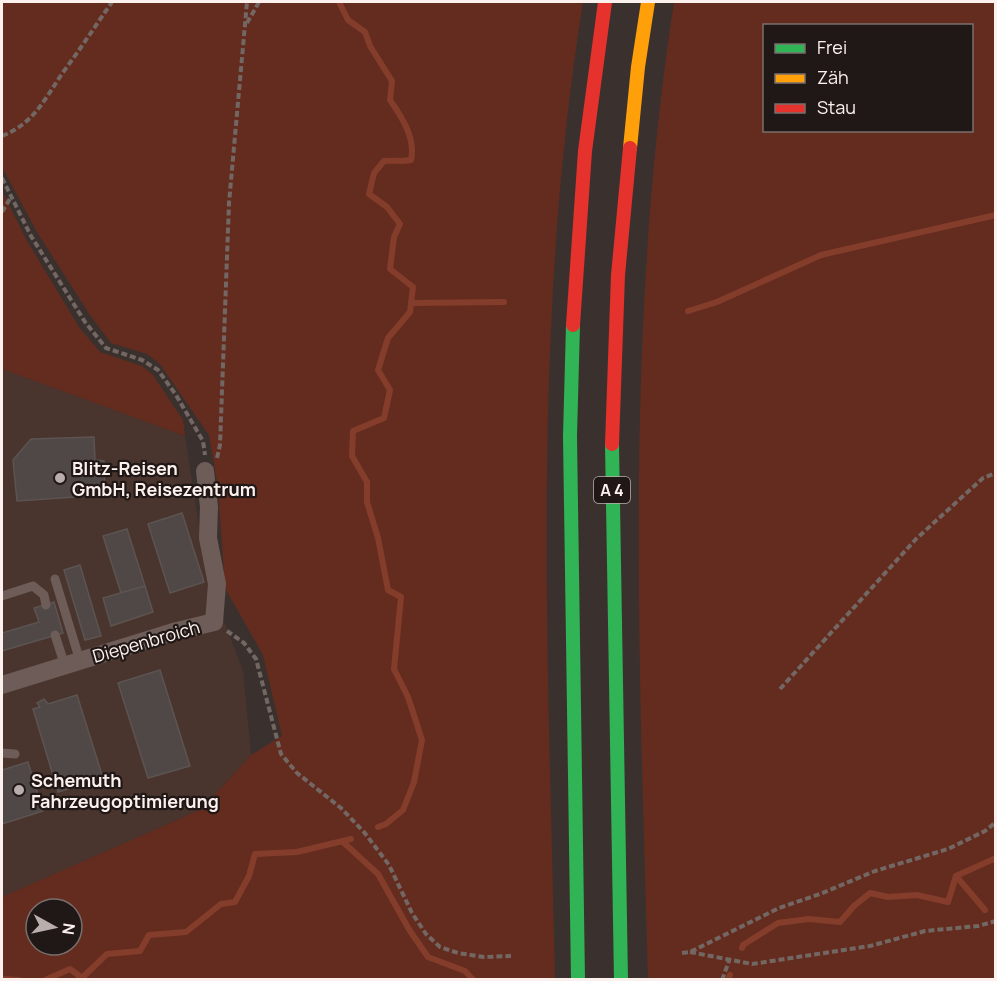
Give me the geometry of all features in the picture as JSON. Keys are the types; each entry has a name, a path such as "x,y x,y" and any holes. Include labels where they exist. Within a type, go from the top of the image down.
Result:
{"highway":[{"name":"A 4","path":"578,980 570,436 572,334 585,151 605,2"},
{"name":"A 4","path":"621,980 612,457 618,275 638,68 648,2"}],"street":[{"name":"Diepenbroich","path":"2,685 173,632 214,622 217,585 208,538 209,507 204,471"}],"lane":[{"path":"55,579 72,663"},
{"path":"2,596 33,586 44,595 46,605"},
{"path":"55,635 72,663"},
{"path":"2,753 15,754"}],"path":[{"path":"2,136 16,130 44,104 112,2"},
{"path":"204,471 216,463 220,445 229,203 247,2"},
{"path":"246,23 259,2"},
{"path":"2,178 31,236 85,322 106,348 142,360 158,370 176,395 203,441 204,471"},
{"path":"2,212 11,197"},
{"path":"780,689 916,539 983,478 996,473"},
{"path":"214,622 244,643 256,659 281,754 297,773 341,808 363,831 388,865 412,913 426,934 440,947 458,953 484,957 511,956"},
{"path":"682,953 690,952 779,908 876,871 948,849 985,831 996,822"},
{"path":"690,952 752,964 870,946 925,930 978,926 996,921"},
{"path":"722,980 729,961"}],"shaded area":[{"path":"2,2 583,2 567,123 556,245 549,367 547,612 555,979 2,979 2,897 202,809 251,755 282,736 263,655 225,588 218,487 209,435 160,364 147,354 111,343 90,315 37,232 2,167"},
{"path":"674,2 995,2 995,979 648,979 641,735 639,490 641,367 658,123"},
{"path":"2,191 27,241 79,327 100,352 142,366 153,375 183,420 185,436 2,369"},
{"path":"2,369 185,436 207,577 243,671 251,755 202,809 2,897"}],"building":[{"name":"Blitz-Reisen GmbH, Reisezentrum","path":"94,437 95,460 104,461 105,495 17,501 13,460 31,439"},
{"path":"182,513 204,582 170,593 148,524"},
{"path":"127,529 145,586 121,593 103,536"},
{"path":"80,565 101,636 85,640 64,570"},
{"path":"145,586 153,612 111,626 103,598"},
{"path":"54,602 63,633 2,651 2,633 39,622 34,608"},
{"path":"160,670 190,766 148,778 118,683"},
{"path":"77,695 103,778 58,792 33,709 40,707 37,703 44,699 48,704"},
{"name":"Schemuth Fahrzeugoptimierung","path":"28,762 43,811 2,824 2,770"}],"waterway":[{"path":"339,2 348,20 365,32 370,46 392,81 390,100 407,128 412,144 411,160 384,161 374,173 369,194 387,207 400,224 394,237 390,269 413,287 410,312 388,338 378,370 390,390 384,418 353,431 352,456 367,482 367,502 378,538 388,590 401,597 394,669 408,697 422,740 414,782 403,810 386,824 378,827"},
{"path":"688,311 717,302 821,255 996,215"},
{"path":"411,303 504,302"},
{"path":"45,980 70,969 82,978 107,954 140,951 149,935 186,932 221,904 235,902 249,876 255,854 297,852 351,839"},
{"path":"343,842 378,874 410,931 428,957 465,971 473,980"},
{"path":"742,948 743,945 778,923 809,919 840,922 870,893 888,897 917,895 948,902 956,876 996,858"},
{"path":"956,876 985,910"},
{"path":"728,980 730,975"},
{"path":"2,979 19,980"}],"traffic: fast":[{"path":"573,325 570,436 578,980"},
{"path":"612,444 621,980"}],"traffic: slow":[{"path":"630,148 638,67 648,2"}],"traffic: jam":[{"path":"573,325 585,151 605,2"},
{"path":"612,444 618,275 630,148"}],"place":[{"name":"Blitz-Reisen GmbH, Reisezentrum","path":"60,478"},
{"name":"Schemuth Fahrzeugoptimierung","path":"19,790"}]}
